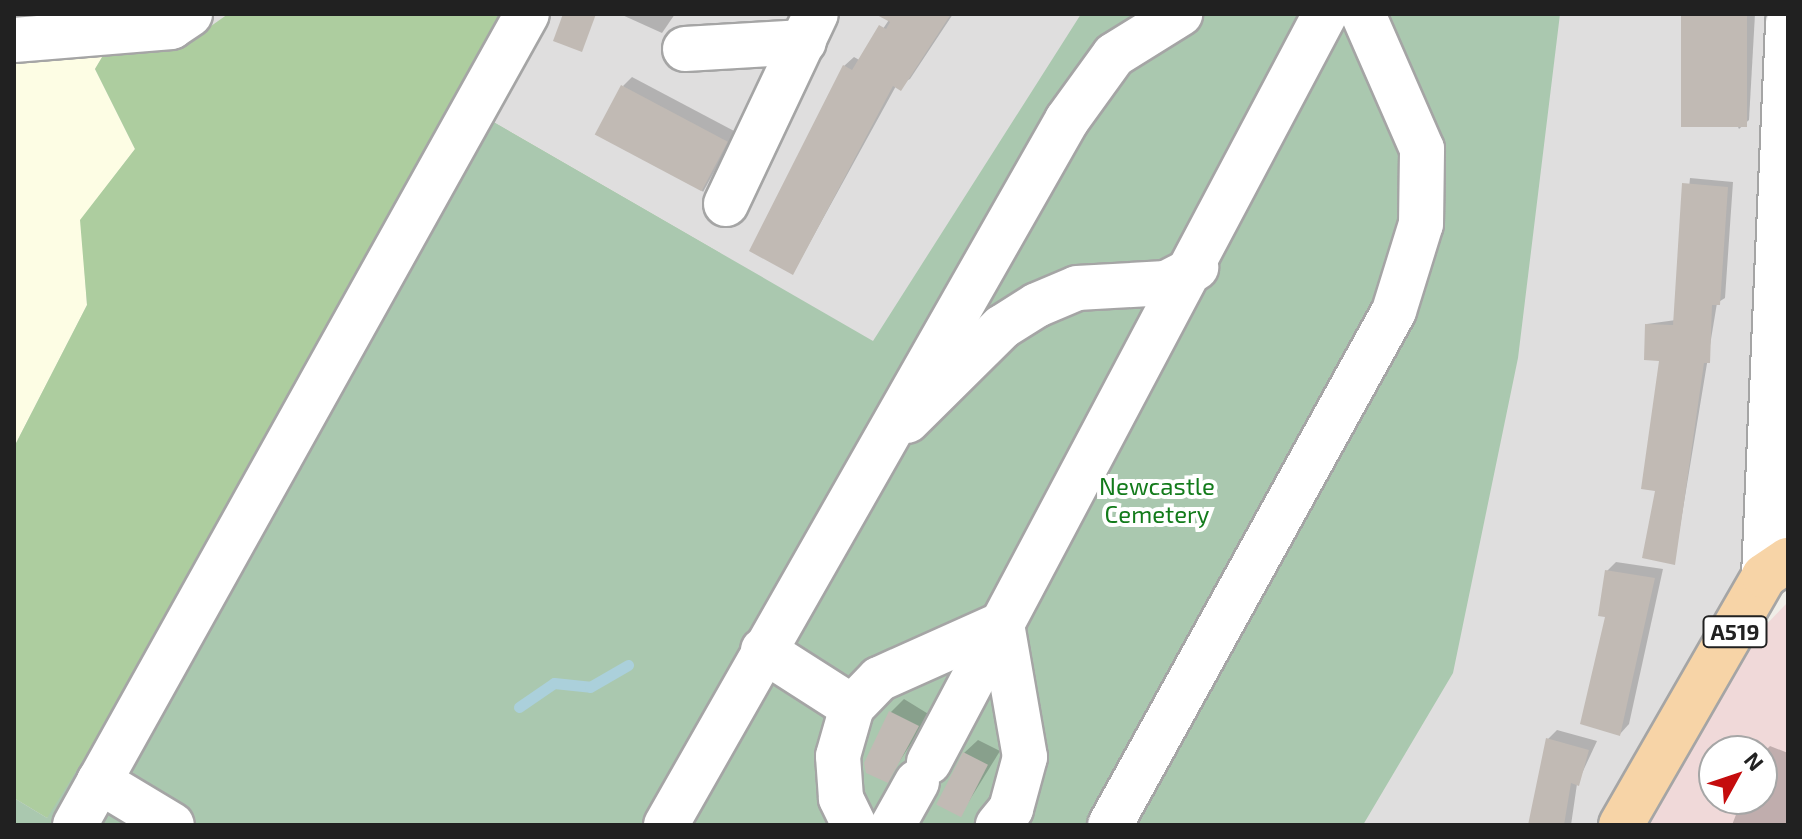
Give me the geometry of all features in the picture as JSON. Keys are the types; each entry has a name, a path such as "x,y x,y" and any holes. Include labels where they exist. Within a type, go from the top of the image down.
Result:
{"main road":[{"name":"A519","path":"1621,825 1706,687 1780,579"}],"street":[{"path":"14,40 171,27 190,14"},
{"path":"75,825 527,14"},
{"path":"666,825 1067,120 1114,55 1180,14"},
{"path":"893,825 1196,268 1325,14"},
{"path":"1110,825 1394,311 1421,224 1422,149 1363,14"},
{"path":"1780,579 1781,483 1772,318 1788,23"},
{"path":"685,49 810,28"},
{"path":"726,204 810,28"},
{"path":"883,440 946,390 1002,327 1037,305 1077,288 1166,283 1196,268"},
{"path":"854,825 841,798 838,756 852,707 879,679 1002,624"},
{"path":"1002,624 1025,757 1016,820"},
{"path":"763,650 852,707"},
{"path":"904,666 1021,735"},
{"path":"99,781 172,825"}],"shaded area":[{"name":"Newcastle Cemetery","path":"14,14 1788,14 1764,576 1621,825 14,825"},
{"path":"14,24 111,42 95,69 135,149 81,220 87,305 14,447"},
{"path":"1788,602 1788,825 1621,825 1706,687"}],"green space":[{"path":"228,14 509,14 457,101 720,253 47,818 14,798 14,447 87,305 80,220 135,149 95,69 111,42 187,43"},
{"name":"Newcastle Cemetery","path":"1081,14 1560,14 1518,358 1453,673 1363,825 14,825 14,798 47,818 139,670 457,101 873,341"}],"building":[{"path":"563,14 596,14 582,52 553,41"},
{"path":"875,14 951,14 901,91 893,86 793,275 749,251 843,65 852,70 879,25 886,29 890,22"},
{"path":"1681,14 1747,14 1747,127 1681,127"},
{"path":"621,85 728,142 702,191 595,134"},
{"path":"1682,183 1728,187 1720,305 1712,305 1710,363 1704,363 1675,565 1642,558 1655,491 1641,489 1659,361 1644,360 1645,324 1673,325"},
{"path":"1605,570 1655,578 1620,736 1580,724 1605,617 1598,616"},
{"path":"889,711 919,726 888,783 866,773 864,763"},
{"path":"1546,738 1589,750 1579,786 1571,783 1564,825 1528,825"},
{"path":"963,752 988,765 961,817 936,805"}],"waterway":[{"path":"519,707 554,683 590,687 628,665"}]}
